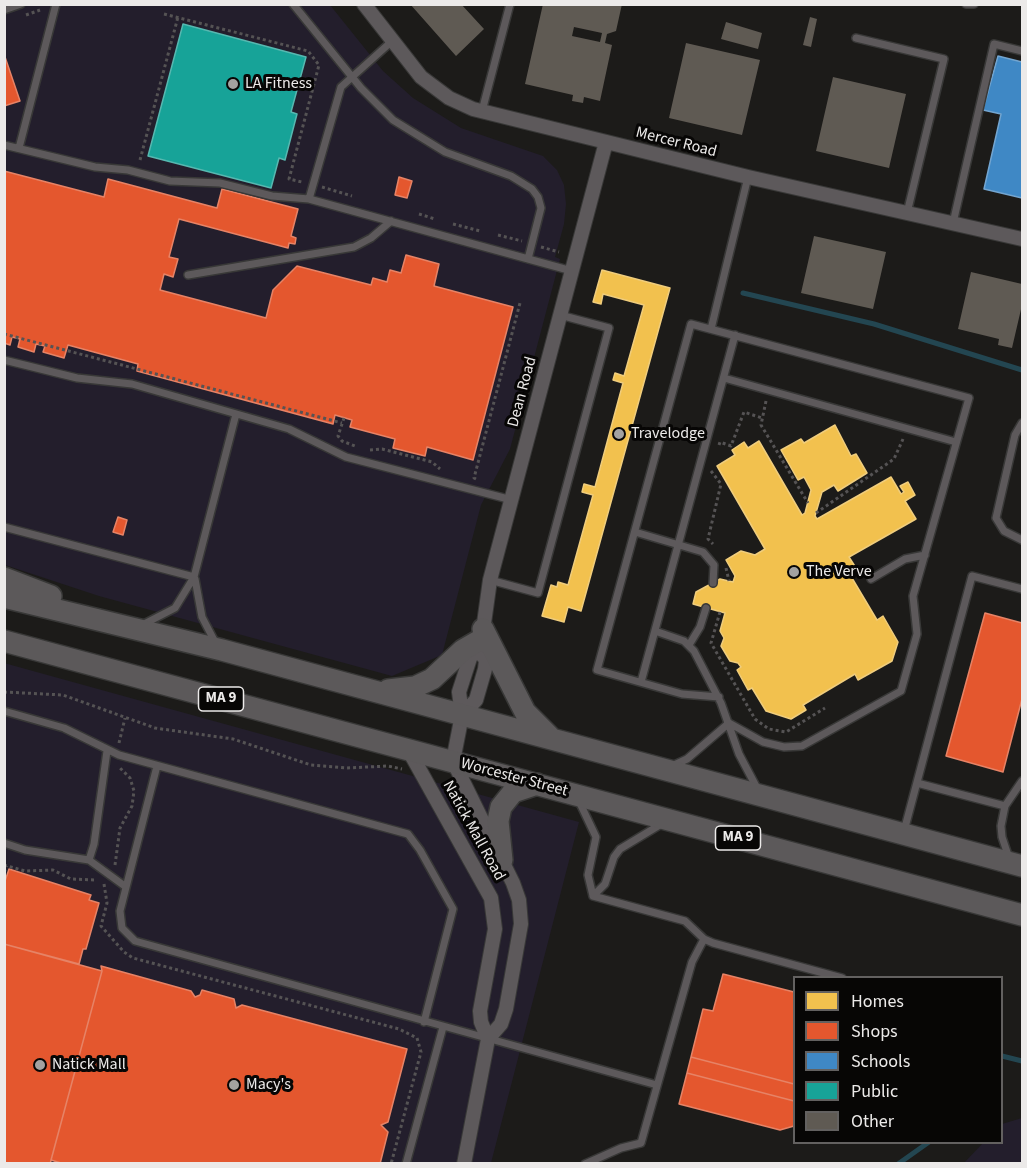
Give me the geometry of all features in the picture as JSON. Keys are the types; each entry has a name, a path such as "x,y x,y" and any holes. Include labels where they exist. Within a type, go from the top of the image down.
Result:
{"highway":[{"path":"4,578 135,628"},
{"path":"4,597 222,650 1017,865"},
{"path":"370,690 401,689 426,682 441,672 471,644 482,640 525,712 540,730 554,740"},
{"name":"Worcester Street","path":"4,642 1023,915"},
{"path":"502,860 498,821 501,807 513,792 537,784"}],"street":[{"name":"Mercer Road","path":"363,4 414,70 434,88 457,102 482,111 748,177 1023,238"},
{"name":"Dean Road","path":"453,761 462,715 459,692 471,655 482,640 490,580 606,142"},
{"name":"Natick Mall Road","path":"408,749 491,898 495,929 480,1011 481,1022 489,1039"},
{"name":"Natick Mall Road","path":"453,761 517,891 521,924 506,1009 501,1024 489,1039 464,1164"}],"lane":[{"path":"4,10 21,4"},
{"path":"19,148 56,4"},
{"path":"293,4 351,76 384,112 424,141 453,156 517,179 532,189 538,197 541,208 528,259"},
{"path":"482,111 510,4"},
{"path":"966,4 974,4"},
{"path":"856,38 944,59 907,213"},
{"path":"309,199 339,91 351,76 391,42"},
{"path":"953,223 994,44 1023,51"},
{"path":"4,145 177,182 220,183 272,196 309,199 572,271"},
{"path":"711,329 748,177"},
{"path":"188,275 354,248 371,238 391,221"},
{"path":"490,580 538,593 609,328 560,315"},
{"path":"719,698 692,696 597,670 692,324 969,398 912,601 917,634 903,686 898,694 802,746 784,747 763,742 729,723"},
{"path":"641,682 735,335"},
{"path":"4,360 76,378 132,384 298,432 346,457 512,500"},
{"path":"724,378 957,442"},
{"path":"135,628 175,609 194,577 236,414"},
{"path":"1023,423 1015,435 996,518 1004,531 1023,540"},
{"path":"4,527 194,577"},
{"path":"635,532 700,550 709,557 714,568 713,583"},
{"path":"871,579 905,559 925,555"},
{"path":"903,834 972,576 1023,589"},
{"path":"194,577 206,626 222,650"},
{"path":"689,645 700,627 706,608"},
{"path":"655,631 677,638 689,645 719,698 742,760 762,796"},
{"path":"4,711 64,729 107,751 411,836 453,909 424,1022"},
{"path":"662,769 687,759 729,723"},
{"path":"89,860 94,844 107,751"},
{"path":"158,766 126,886 120,921 124,932 138,943 657,1085"},
{"path":"1017,865 1001,831 1005,806 1023,781"},
{"path":"917,783 1005,806"},
{"path":"576,795 596,837 588,875 588,885 593,896"},
{"path":"593,896 605,885 614,857 620,849 669,820"},
{"path":"4,843 25,850 89,860 126,886"},
{"path":"593,896 686,921 704,939 835,976"},
{"path":"585,1164 621,1148 641,1143 692,962 704,939"},
{"path":"406,1164 443,1027"}],"path":[{"path":"164,14 308,51 319,65 288,178 303,182"},
{"path":"140,160 178,17"},
{"path":"322,187 352,196"},
{"path":"419,214 435,219"},
{"path":"453,224 480,231"},
{"path":"498,235 523,242"},
{"path":"541,247 559,252"},
{"path":"474,478 520,303"},
{"path":"4,333 342,423"},
{"path":"717,452 720,442 731,446 744,412 762,418"},
{"path":"763,413 761,425 766,436 808,503"},
{"path":"344,418 338,436 342,441 359,447"},
{"path":"367,451 382,449 432,462 440,469"},
{"path":"816,513 883,468 900,450"},
{"path":"714,462 710,471 721,484 708,538 719,550"},
{"path":"463,475 481,480"},
{"path":"723,560 729,581"},
{"path":"720,612 711,643 755,719 769,729 786,732 825,708"},
{"path":"4,692 63,695 165,730 233,739 311,765 347,768 388,766"},
{"path":"119,744 125,718"},
{"path":"115,866 120,828 132,806 134,791 130,778 120,768"},
{"path":"4,872 5,866 24,871 53,870 71,879 91,879 104,884 107,903 100,926 124,952 133,958 413,1034 417,1038 421,1052 391,1164"}],"shaded area":[{"path":"5,5 330,5 383,71 413,98 461,128 543,156 557,170 564,185 566,204 564,224 555,257 560,259 510,449 481,505 442,655 392,676 99,596 5,565"},
{"name":"Natick Mall","path":"4,663 579,822 491,1163 5,1163"},
{"path":"1022,1118 1022,1163 964,1163 982,1144 1003,1144 1003,1124"}],"building: Homes":[{"name":"Travelodge","path":"602,270 670,288 581,611 568,607 564,622 542,616 551,585 557,587 558,582 568,585 593,495 582,492 584,484 595,487 623,383 613,380 615,373 624,376 644,305 603,294 601,304 593,302"},
{"name":"The Verve","path":"835,425 851,456 856,454 867,473 838,491 834,485 822,492 815,516 817,519 891,477 901,494 904,492 900,486 908,482 915,495 905,501 916,519 849,557 856,568 852,578 877,620 883,616 898,642 892,661 858,680 855,674 803,705 806,710 791,719 766,711 752,688 748,690 737,670 741,667 738,663 730,661 721,646 724,638 720,631 725,613 693,604 696,592 720,579 733,582 735,576 726,560 741,551 755,555 765,549 717,466 735,455 732,450 744,442 748,448 759,441 802,515 805,513 811,490 804,477 798,480 781,450 801,439 804,443"}],"building: Shops":[{"path":"4,54 20,101 4,106"},
{"path":"4,171 104,197 108,179 217,208 222,189 298,209 291,236 296,238 295,244 289,243 288,248 179,219 169,257 178,259 173,277 164,274 160,290 266,318 273,290 297,266 371,285 373,278 387,282 390,270 401,273 406,255 439,264 434,286 513,307 473,460 427,447 425,456 393,448 395,439 350,427 352,420 335,415 333,424 137,371 138,364 68,345 64,358 43,352 45,346 36,344 34,352 18,347 20,339 12,337 10,345 4,343"},
{"path":"399,177 412,181 407,198 395,195"},
{"path":"118,517 127,520 123,535 113,532"},
{"path":"985,613 1022,623 1022,699 1003,772 946,756"},
{"path":"9,869 91,895 89,900 99,903 86,949 83,949 79,964 4,944 4,884"},
{"name":"Natick Mall","path":"4,944 102,971 50,1164 4,1164"},
{"name":"Macy's","path":"101,966 191,991 195,997 200,995 202,990 234,999 236,1008 242,1005 407,1049 388,1122 381,1125 388,1132 380,1164 64,1164 51,1160 102,971"},
{"path":"723,974 793,992 793,1084 691,1057 703,1009 713,1011"},
{"path":"691,1057 793,1084 793,1101 687,1073"},
{"path":"687,1073 793,1101 793,1126 780,1130 679,1104"}],"building: Schools":[{"path":"998,56 1022,62 1022,198 984,189 1001,114 983,110"}],"building: Public":[{"name":"LA Fitness","path":"183,24 306,57 291,112 297,114 285,160 279,158 271,188 148,156"}],"building: Other":[{"path":"410,4 461,4 484,29 456,56"},
{"path":"543,4 622,4 616,31 607,34 605,43 612,45 600,101 584,97 583,103 572,101 573,95 525,84","holes":["574,27 602,33 600,42 572,36"]},
{"path":"810,17 817,19 811,47 803,45"},
{"path":"726,22 762,33 758,49 721,39"},
{"path":"686,43 760,60 742,135 669,118"},
{"path":"833,77 906,94 889,168 816,151"},
{"path":"814,236 886,252 873,309 801,293"},
{"path":"971,272 1022,284 1022,305 1012,348 998,345 999,339 958,329"}],"waterway":[{"path":"743,293 874,324 1022,370"},
{"path":"1003,1056 1022,1061"},
{"path":"898,1164 926,1144"}],"place":[{"name":"LA Fitness","path":"233,84"},
{"name":"Travelodge","path":"619,434"},
{"name":"The Verve","path":"794,572"},
{"name":"Natick Mall","path":"40,1065"},
{"name":"Macy's","path":"234,1085"}]}
